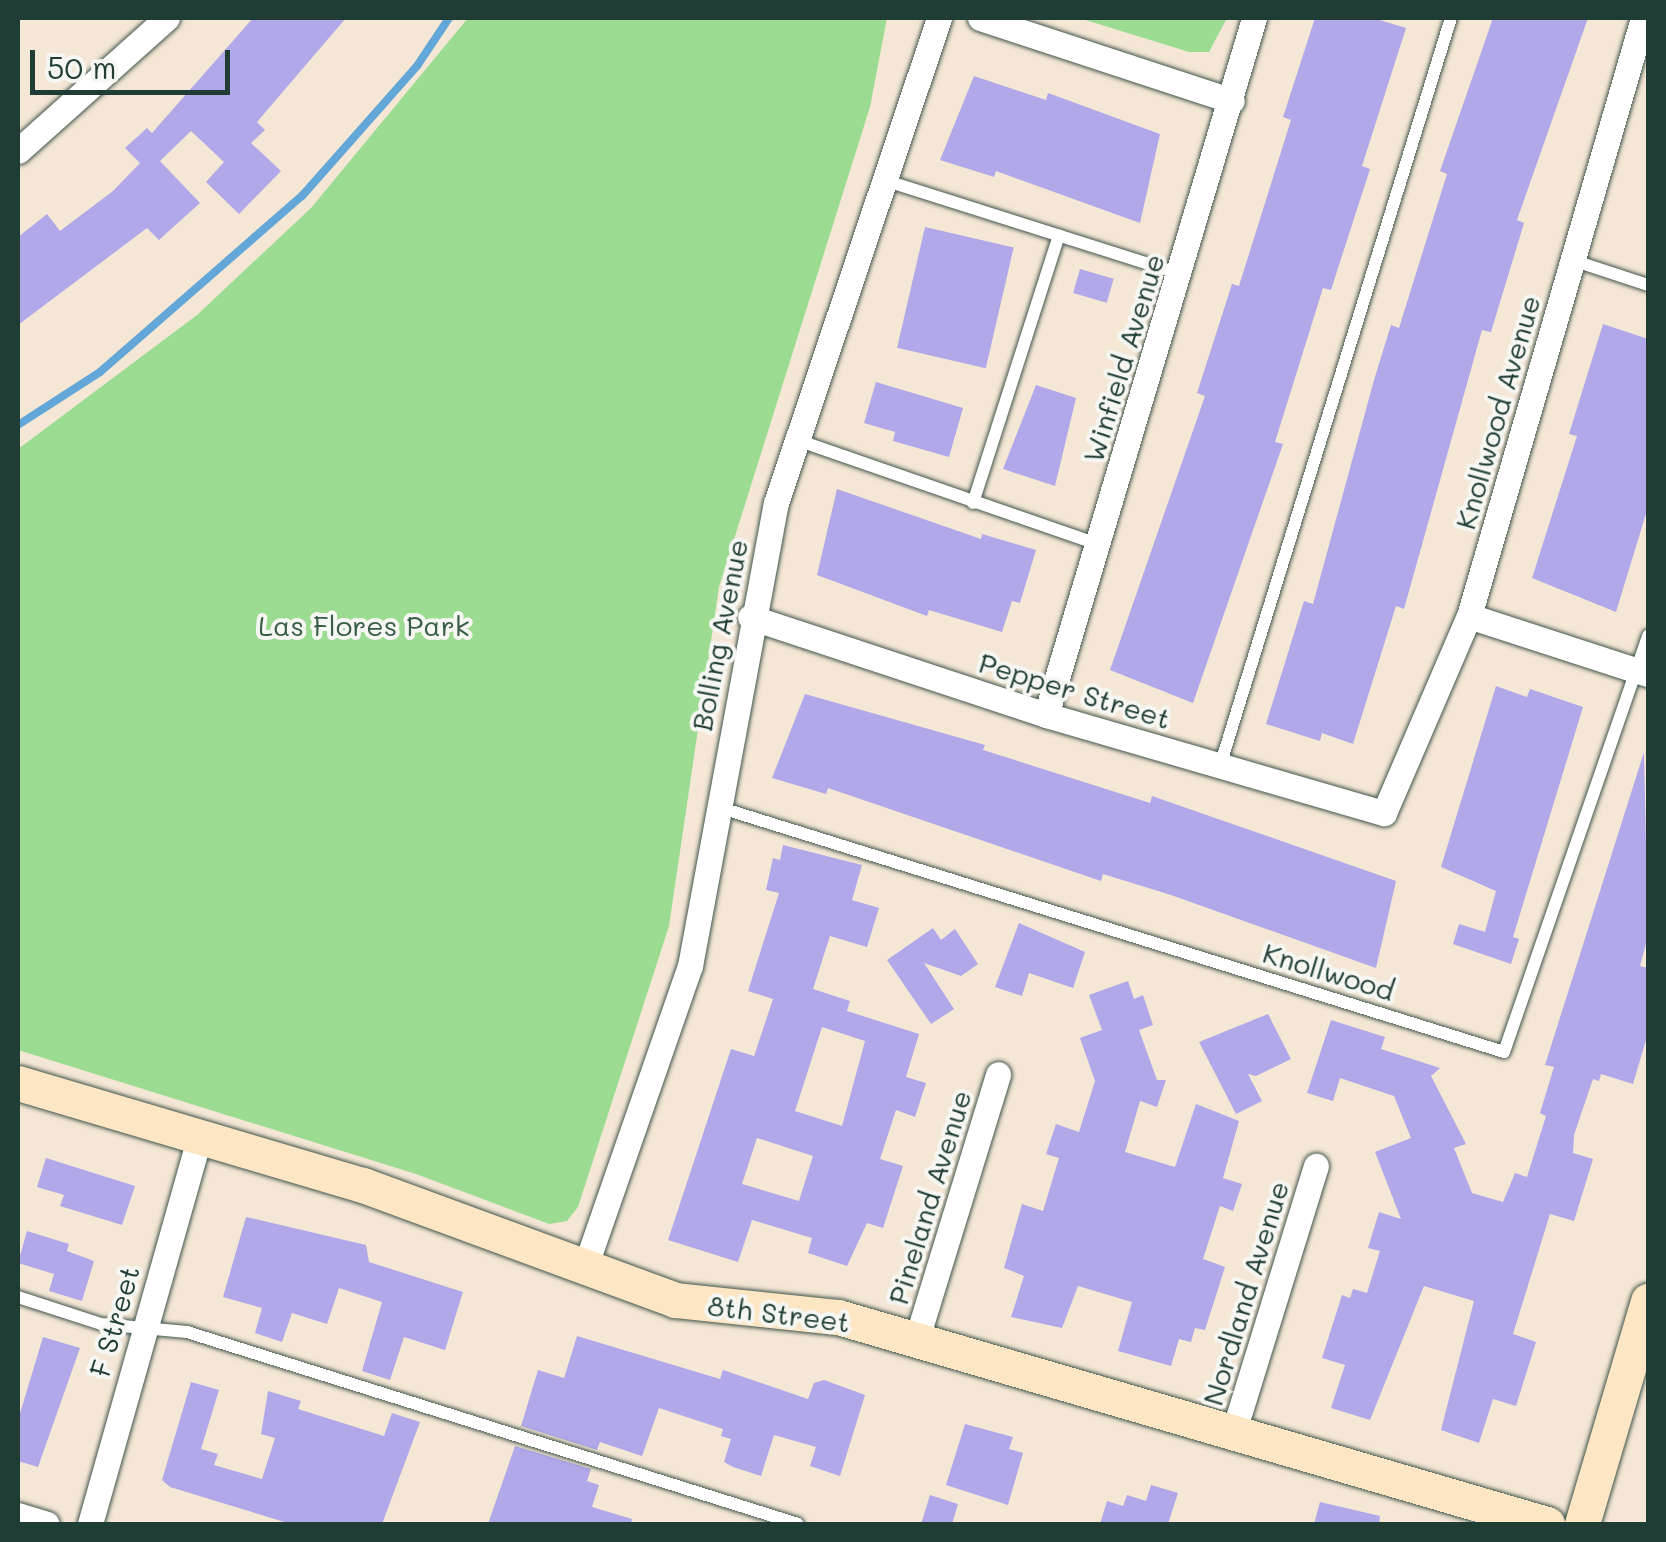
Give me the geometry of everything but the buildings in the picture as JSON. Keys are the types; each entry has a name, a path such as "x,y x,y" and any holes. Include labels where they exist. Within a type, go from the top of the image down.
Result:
{"street":[{"path":"18,151 167,18"},
{"name":"Bolling Avenue","path":"584,1270 690,966 750,617 797,440 939,18"},
{"path":"980,18 1232,101"},
{"name":"Winfield Avenue","path":"1046,715 1254,18"},
{"name":"Knollwood Avenue","path":"1384,813 1469,616 1642,18"},
{"path":"1469,616 1643,673"},
{"name":"Pepper Street","path":"750,617 1046,715 1384,813"},
{"name":"Pineland Avenue","path":"917,1338 998,1074"},
{"name":"8th Street","path":"18,1084 363,1185 584,1270 674,1300 838,1317 1232,1436 1547,1524"},
{"name":"F Street","path":"90,1524 142,1328 200,1136"},
{"name":"Nordland Avenue","path":"1232,1436 1316,1166"},
{"path":"1582,1524 1648,1301"},
{"path":"18,1515 47,1524"}],"lane":[{"path":"1220,766 1451,18"},
{"path":"884,180 1180,274"},
{"path":"973,502 1058,235"},
{"path":"1572,260 1648,285"},
{"path":"797,440 1098,544"},
{"name":"Knollwood","path":"718,806 1504,1052 1643,673 1648,636"},
{"path":"18,1297 101,1324 187,1332 798,1524"}],"green space":[{"name":"Las Flores Park","path":"468,18 887,18 870,107 719,587 669,926 578,1207 567,1221 549,1224 416,1174 18,1050 18,449 197,315 311,208"},
{"path":"1079,18 1227,18 1209,52 1189,52"}],"waterway":[{"path":"18,425 100,372 302,196 417,66 449,18"}]}
